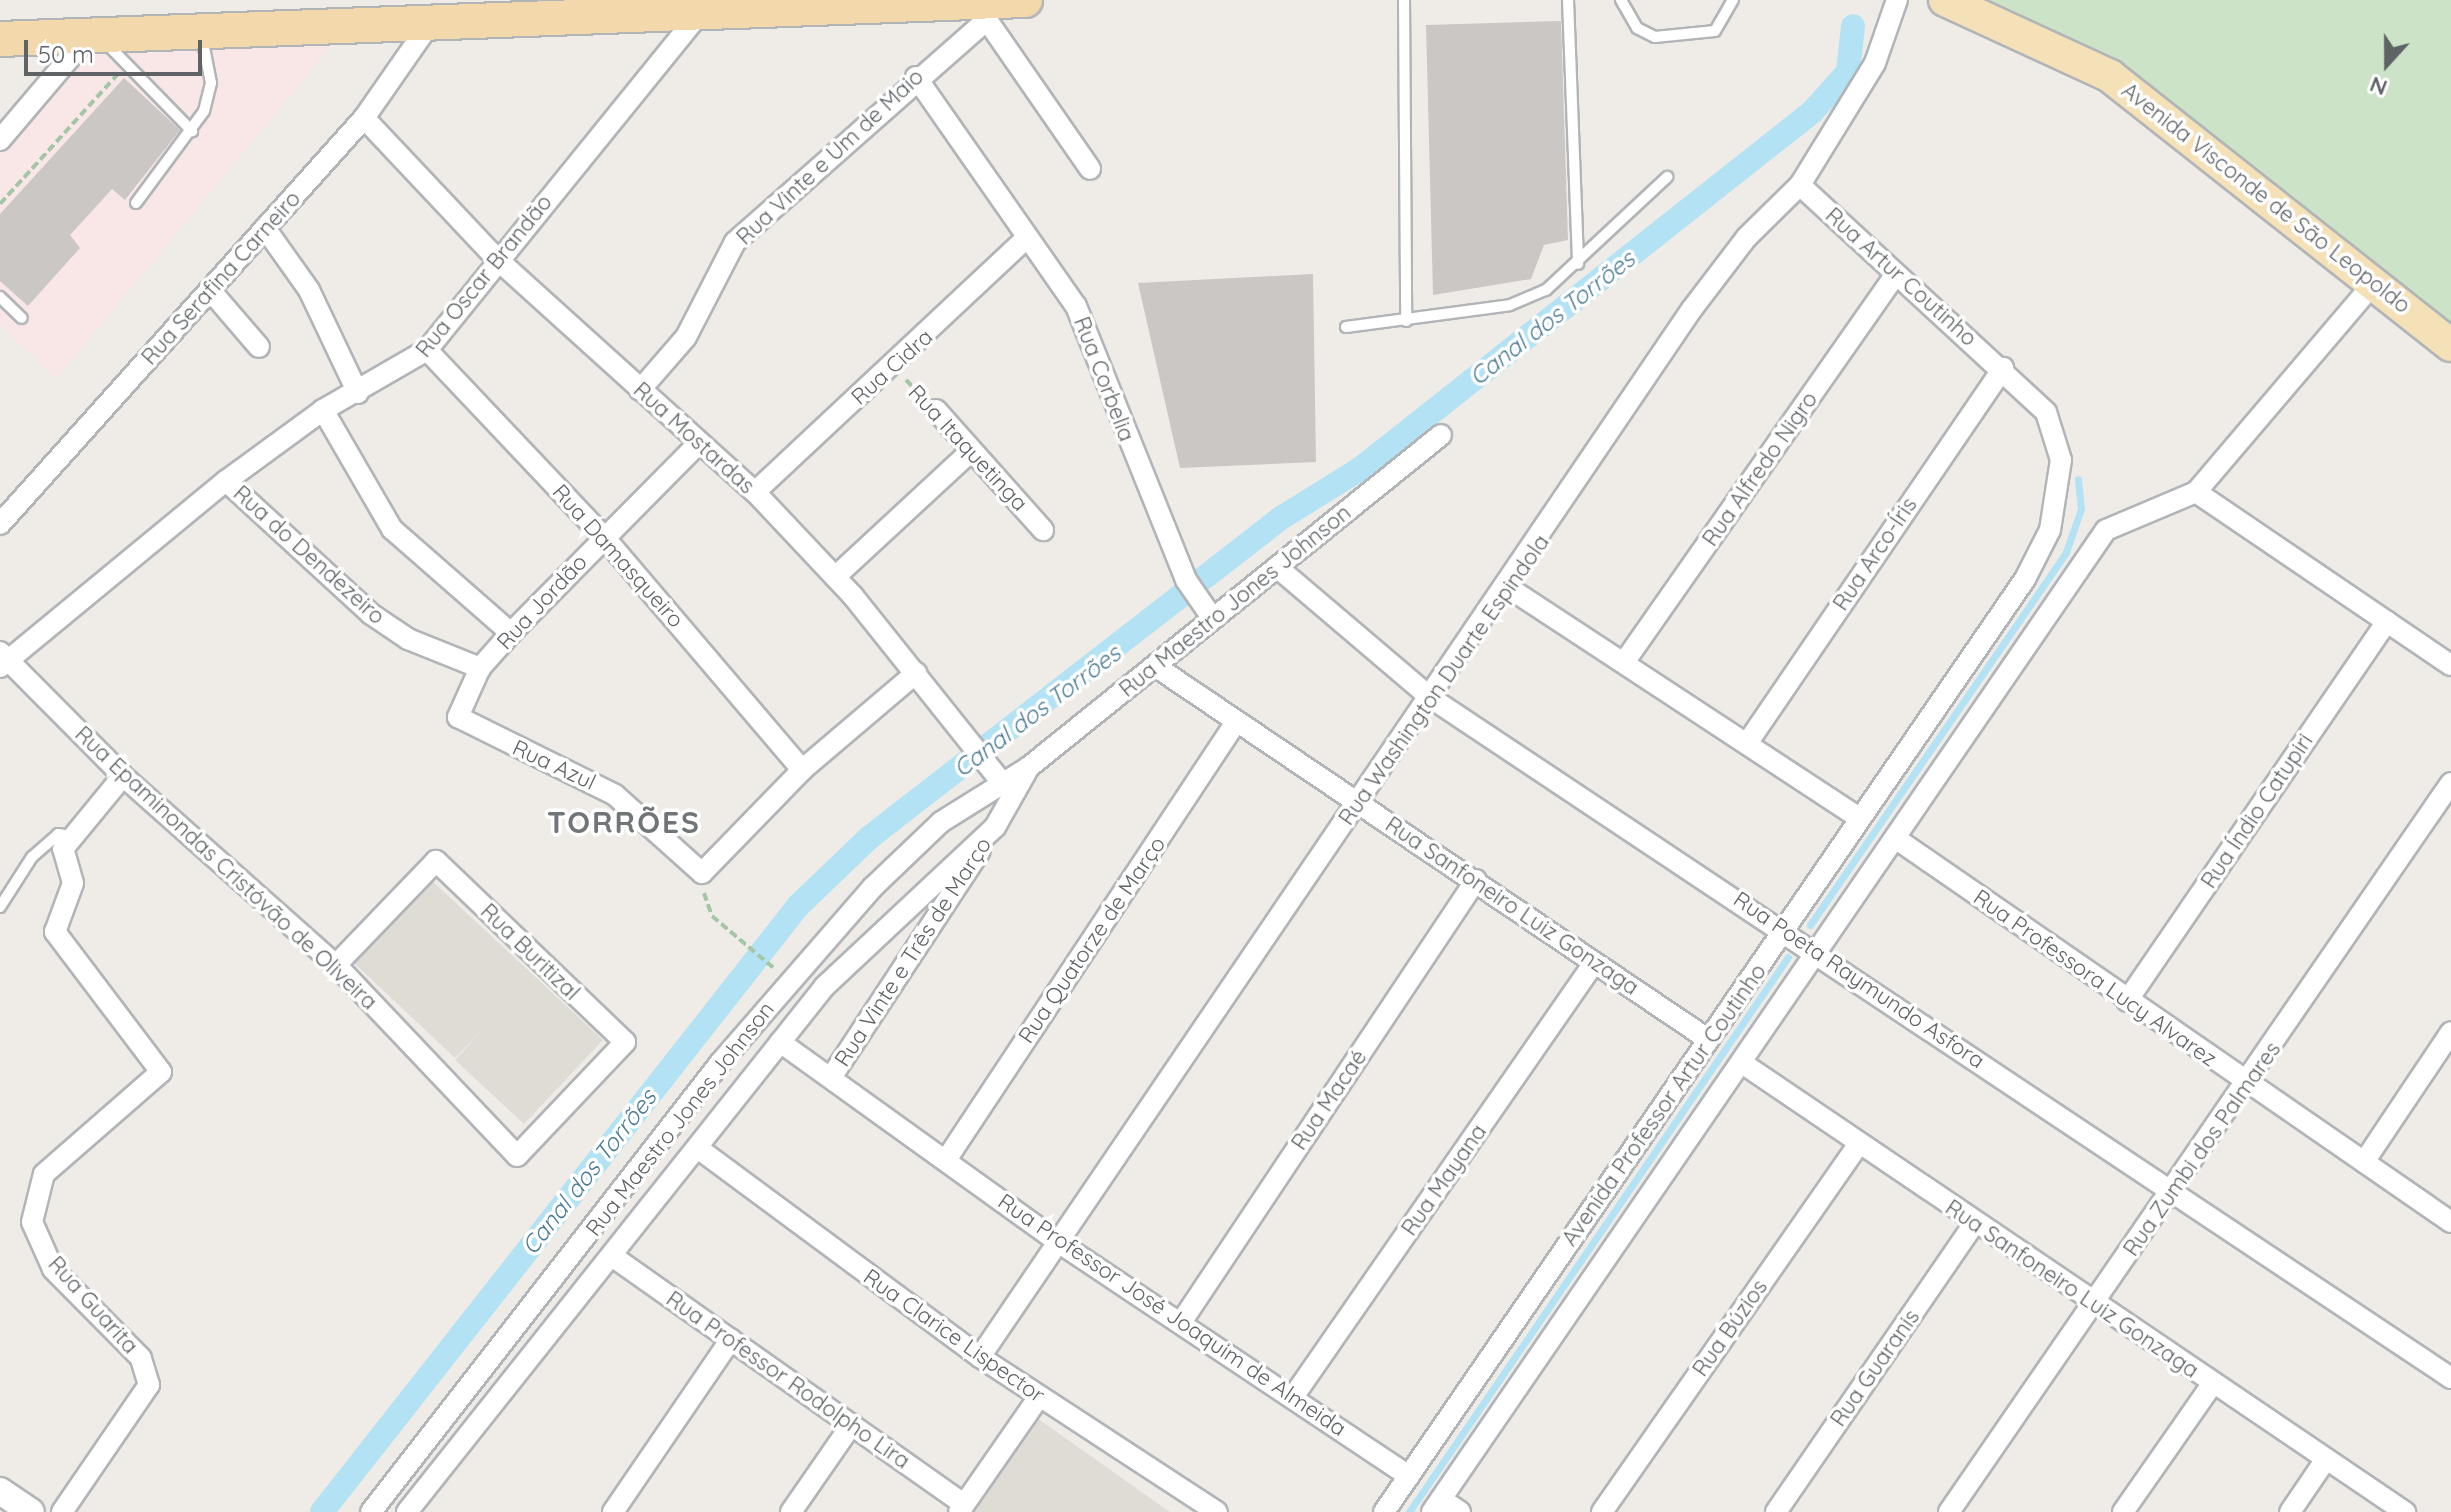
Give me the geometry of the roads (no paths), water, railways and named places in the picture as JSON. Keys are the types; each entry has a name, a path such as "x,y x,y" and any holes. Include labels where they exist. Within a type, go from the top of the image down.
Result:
{"highway":[{"path":"0,39 700,13 983,10 1025,0"}],"main road":[{"name":"Avenida Visconde de São Leopoldo","path":"1945,0 2110,76 2451,345"}],"street":[{"name":"Rua Washington Duarte Espindola","path":"980,1357 1509,588 1692,309 1746,238 1800,185 1875,63 1897,0"},
{"name":"Rua Vinte e Um de Maio","path":"640,390 686,337 735,242 916,77 983,10"},
{"path":"983,10 1090,169"},
{"name":"Rua Oscar Brandão","path":"3,660 226,481 323,410 358,393 427,350 700,13"},
{"name":"Rua Serafina Carneiro","path":"0,524 364,118 431,22"},
{"path":"0,140 94,35"},
{"name":"Rua Corbelia","path":"916,77 1087,331 1186,580 1212,618"},
{"name":"Rua Mostardas","path":"364,118 498,260 697,445 755,492 835,577 972,741 994,772"},
{"name":"Rua Artur Coutinho","path":"1800,185 1895,276 2003,368"},
{"path":"265,228 309,290 358,393"},
{"name":"Rua Cidra","path":"755,492 893,367 1026,238"},
{"name":"Rua Alfredo Nigro","path":"1625,661 1895,276"},
{"path":"2373,284 2196,492 2451,665"},
{"path":"210,290 259,347"},
{"name":"Rua Damasqueiro","path":"427,350 604,537 802,770"},
{"name":"Rua Arco-Íris","path":"1748,742 2003,368"},
{"name":"Avenida Professor Artur Coutinho","path":"1384,1512 1709,1040 1858,817 2025,579 2050,530 2061,482 2059,439 2046,412 2003,368"},
{"path":"323,410 392,529 511,633"},
{"name":"Rua Itaquetinga","path":"936,410 1043,530"},
{"name":"Rua Maestro Jones Johnson","path":"407,1512 699,1149 825,986 995,827 1029,767 1441,435"},
{"name":"Rua Jordão","path":"481,730 456,711 480,668 604,537 697,445"},
{"path":"835,577 971,451"},
{"name":"Rua do Dendezeiro","path":"226,481 371,614 408,639 480,668"},
{"name":"Avenida Professor Artur Coutinho","path":"1437,1506 1898,840 2106,530 2196,492"},
{"name":"Rua Poeta Raymundo Asfora","path":"1277,567 1431,698 2174,1188 2451,1378"},
{"path":"1509,588 1625,661 1858,817"},
{"name":"Rua Índio Catupiri","path":"2127,1001 2387,621"},
{"name":"Rua Epaminondas Cristóvão de Oliveira","path":"3,660 123,776 336,965 517,1156"},
{"name":"Rua Sanfoneiro Luiz Gonzaga","path":"1155,666 1709,1040"},
{"path":"802,770 916,673"},
{"name":"Rua Quatorze de Março","path":"948,1157 1236,722"},
{"name":"Rua Azul","path":"481,730 615,795 699,871 802,770"},
{"name":"Rua Maestro Jones Johnson","path":"371,1512 824,940 994,772 1029,767"},
{"path":"79,835 123,776"},
{"name":"Rua Zumbi dos Palmares","path":"1949,1512 2248,1085 2451,783"},
{"name":"Rua Vinte e Três de Março","path":"832,1076 995,827"},
{"name":"Rua Guarita","path":"62,1512 146,1394 150,1371 53,1269 32,1222 35,1198 44,1174 158,1078 159,1061 57,941 55,920 73,883 63,849 79,835"},
{"name":"Rua Professora Lucy Alvarez","path":"1898,840 2248,1085 2451,1222"},
{"name":"Rua Buritizal","path":"336,965 436,861 625,1042 517,1156"},
{"name":"Rua Macaé","path":"1182,1321 1476,880"},
{"name":"Rua Mayana","path":"1293,1397 1594,963"},
{"path":"2364,1162 2451,1032"},
{"name":"Rua Professor José Joaquim de Almeida","path":"780,1042 948,1157 1058,1242 1182,1321 1409,1476"},
{"name":"Rua Sanfoneiro Luiz Gonzaga","path":"1742,1063 1974,1224 2405,1512"},
{"name":"Rua Búzios","path":"1602,1512 1859,1144"},
{"name":"Rua Clarice Lispector","path":"699,1149 980,1357 1217,1512"},
{"name":"Rua Guaranis","path":"1776,1512 1974,1224"},
{"name":"Rua Professor Rodolpho Lira","path":"612,1256 852,1424 962,1508"},
{"path":"613,1512 731,1339"},
{"path":"2123,1512 2213,1383"},
{"path":"962,1508 1039,1397"},
{"path":"791,1512 852,1424"},
{"path":"2290,1512 2326,1459"},
{"path":"0,1491 31,1512"},
{"path":"1437,1506 1460,1512"}],"lane":[{"path":"1404,0 1406,321"},
{"path":"1568,0 1578,264"},
{"path":"1621,0 1637,28 1655,37 1715,31 1733,0"},
{"path":"136,203 192,131 211,83 201,32"},
{"path":"94,35 192,131"},
{"path":"1346,327 1510,305 1546,290 1578,264 1667,177"},
{"path":"0,297 22,318"},
{"path":"0,907 58,834 79,835"}],"waterway":[{"name":"Canal dos Torrões","path":"322,1512 798,906 870,837 1281,518 1360,469 1812,112 1848,72 1853,26"},
{"path":"1810,925 2066,552 2081,509 2078,479"},
{"path":"1409,1512 1788,957"}],"district":[{"name":"TORRÕES","path":"624,822"}]}
